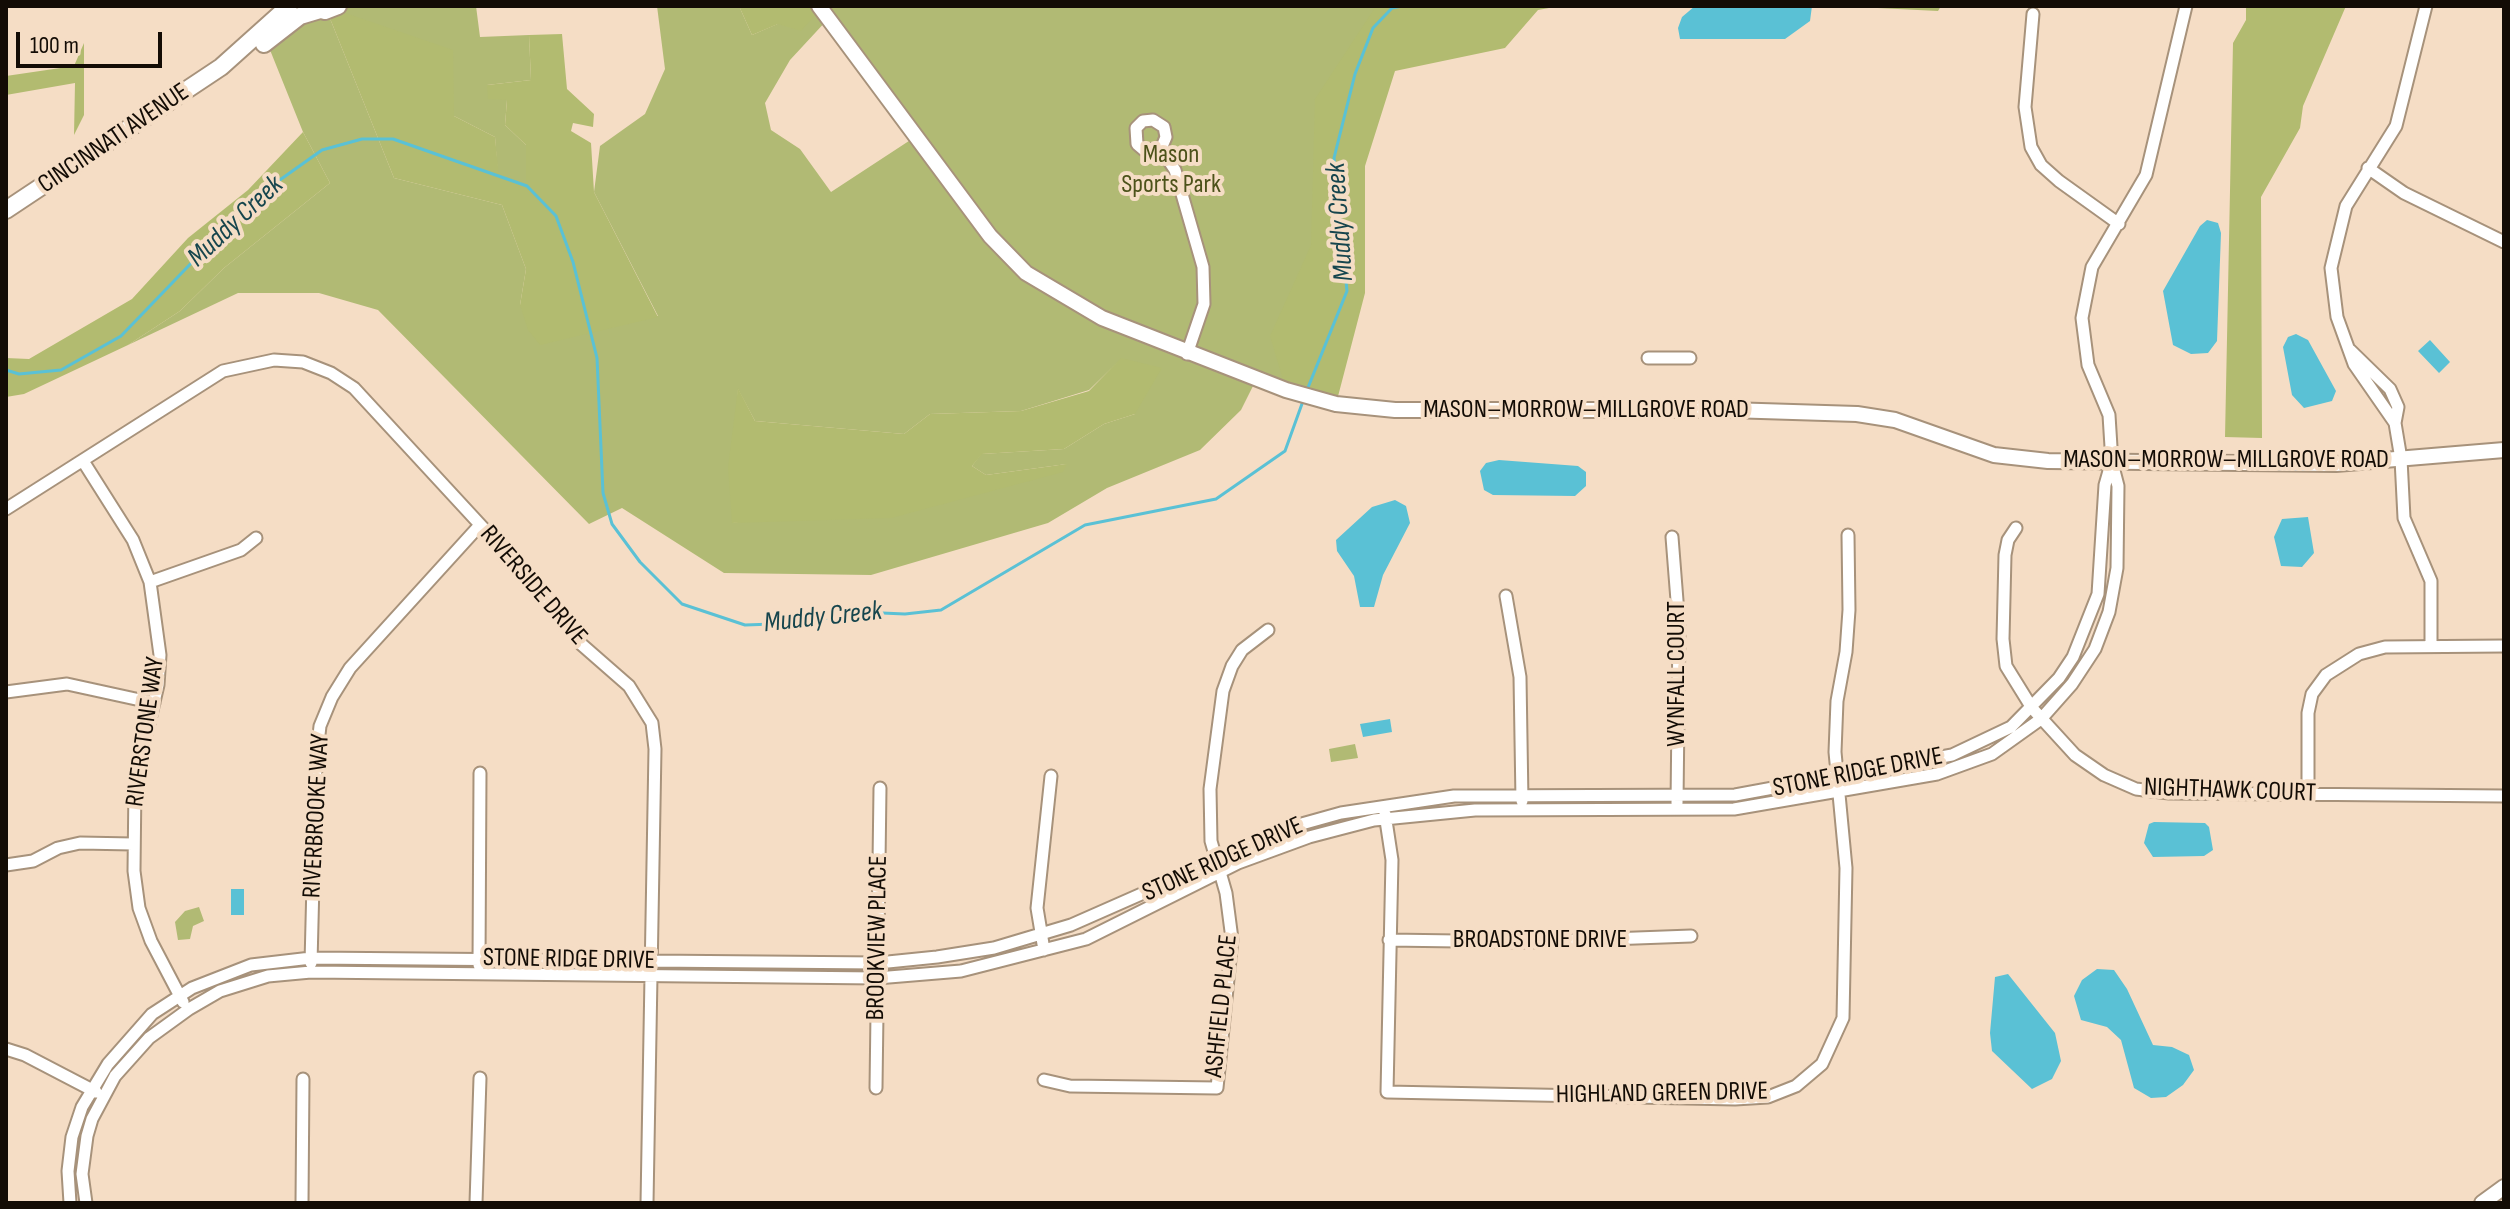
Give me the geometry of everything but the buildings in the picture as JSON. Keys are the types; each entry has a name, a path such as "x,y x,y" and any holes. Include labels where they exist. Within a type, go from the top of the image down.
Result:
{"main road":[{"name":"CINCINNATI AVENUE","path":"6,210 221,67 289,6"},
{"name":"CINCINNATI AVENUE","path":"221,67 230,67 257,50 314,8 338,6"}],"street":[{"name":"MASON–MORROW–MILLGROVE ROAD","path":"819,6 1004,252 1026,273 1069,302 1187,354 1286,390 1336,404 1395,410 1834,412 1895,420 1994,455 2112,463 2285,465 2504,450"},
{"path":"2112,463 2109,415 2088,365 2082,318 2092,267 2146,175 2186,6"},
{"path":"2426,6 2402,108 2390,137 2346,206 2331,268 2335,306 2350,350 2390,389 2398,407 2395,423 2401,459 2404,518 2431,581 2431,645"},
{"path":"2033,14 2025,107 2031,147 2041,165 2059,181 2119,224"},
{"path":"1161,149 1175,170 1203,267 1204,304 1187,354"},
{"path":"2368,168 2404,193 2504,242"},
{"path":"1648,358 1690,358"},
{"name":"RIVERSIDE DRIVE","path":"6,509 223,371 274,360 303,362 331,373 354,388 534,583 581,644 629,686 652,723 655,749 653,976 647,1203"},
{"name":"RIVERSTONE WAY","path":"83,461 133,540 150,582 160,655 154,703 135,783 133,844 139,908 178,997 189,1009"},
{"name":"STONE RIDGE DRIVE","path":"70,1203 68,1171 72,1137 129,1038 152,1014 178,997 210,979 251,965 311,958 878,963 994,948 1218,866 1385,812 1454,796 1735,795 1838,779 1952,755 1992,739 2032,708 2073,657 2094,610 2102,577 2105,485 2112,463"},
{"name":"STONE RIDGE DRIVE","path":"1385,812 1734,809 1839,794 1963,766 2001,748 2041,719 2085,664 2109,612 2118,546 2118,486 2112,463"},
{"name":"RIVERBROOKE WAY","path":"311,972 320,726 332,697 350,668 480,525"},
{"name":"NIGHTHAWK COURT","path":"2016,528 2008,540 2005,555 2003,652 2012,680 2032,708 2084,762 2136,789 2169,793 2504,796"},
{"name":"HIGHLAND GREEN DRIVE","path":"1385,812 1392,860 1387,1092 1735,1099 1782,1093 1796,1086 1822,1064 1843,1018 1846,868 1836,714 1848,624 1848,535"},
{"name":"WYNFALL COURT","path":"1672,537 1679,626 1677,811"},
{"path":"150,582 241,550 256,538"},
{"path":"1506,596 1520,677 1521,810"},
{"name":"ASHFIELD PLACE","path":"1044,1080 1070,1086 1217,1088 1232,939 1207,815 1223,691 1242,650 1268,630"},
{"path":"2308,795 2308,713 2312,694 2326,675 2359,654 2385,647 2504,646"},
{"path":"6,692 67,684 154,703"},
{"path":"479,974 480,773"},
{"path":"1044,950 1039,934 1039,880 1051,776"},
{"name":"BROOKVIEW PLACE","path":"876,1088 880,788"},
{"path":"6,865 33,861 58,848 80,843 133,844"},
{"name":"STONE RIDGE DRIVE","path":"86,1203 82,1174 85,1145 98,1093 141,1047 189,1009 220,991 250,981 311,972 877,978 961,971 1086,939 1156,907 1218,866"},
{"name":"BROADSTONE DRIVE","path":"1389,940 1528,942 1691,936"},
{"path":"6,1049 25,1055 98,1093"},
{"path":"476,1203 480,1078"},
{"path":"302,1203 303,1079"},
{"path":"2482,1203 2504,1187"}],"green space":[{"name":"Mason Sports Park","path":"325,6 394,178 502,205 526,269 520,305 658,316 594,192 600,146 645,114 665,69 657,6 739,6 752,35 819,6 1402,6 1305,396 1256,380 1241,410 1200,450 1107,488 1048,523 871,575 724,573 622,508 589,524 378,310 319,293 238,293 128,345 180,311 224,268 330,183 303,132 266,40","holes":["828,19 915,137 831,192 800,149 771,130 765,103 790,60","1121,359 1135,414 1104,424 1064,449 981,454 972,466 986,475 1067,464 733,523 738,389 755,421 904,434 930,414 1021,411 1089,390"]},
{"path":"325,6 453,50 454,116 495,137 499,177 526,185 526,145 505,125 507,100 488,99 487,85 531,80 529,35 562,34 567,89 594,114 593,127 573,123 571,131 591,143 594,192 658,317 540,345 528,330 520,305 526,269 502,205 394,178"},
{"path":"333,6 476,6 480,37 529,35 531,80 487,85 507,100 505,125 526,145 527,186 498,177 495,137 454,116"},
{"path":"739,6 819,6 821,9 801,31 778,24 752,35"},
{"path":"1376,6 1560,6 1538,10 1505,48 1395,71 1365,166 1365,293 1336,404 1286,390 1270,336 1311,245 1315,99"},
{"path":"1837,6 1941,6 1938,11"},
{"path":"2246,6 2346,6 2303,106 2300,128 2261,197 2262,438 2225,437 2233,43 2246,20"},
{"path":"84,43 84,115 74,135 75,83 6,95 6,76 74,66"},
{"path":"303,132 330,183 224,268 180,311 128,345 24,394 6,397 6,358 29,359 132,299 188,238 248,190"},
{"path":"1121,358 1162,368 1135,414 1104,424 1064,449 982,454 972,466 986,475 1067,464 1063,472 891,518 732,523 728,467 738,388 755,421 904,434 930,414 1021,411 1089,391"},
{"path":"1355,744 1358,758 1331,762 1329,749"},
{"path":"199,907 204,921 193,926 190,939 178,940 175,922 185,911"}],"water":[{"path":"1695,6 1812,6 1810,21 1785,39 1680,39 1678,28 1682,17"},
{"path":"2207,220 2218,223 2221,233 2217,341 2208,353 2191,354 2173,345 2163,291 2200,226"},
{"path":"2296,334 2308,340 2336,391 2332,401 2304,408 2292,395 2283,347 2288,337"},
{"path":"2430,340 2450,362 2439,373 2418,351"},
{"path":"1499,460 1578,466 1586,472 1586,486 1575,496 1493,495 1484,490 1480,471 1486,463"},
{"path":"1395,500 1406,506 1410,523 1383,575 1374,607 1360,607 1354,576 1337,551 1336,540 1372,507"},
{"path":"2308,517 2314,553 2302,567 2281,566 2274,537 2282,519"},
{"path":"1390,719 1392,732 1363,737 1360,724"},
{"path":"2205,823 2209,827 2213,850 2204,856 2153,857 2144,843 2149,824"},
{"path":"231,889 244,889 244,915 231,915"},
{"path":"2097,969 2114,970 2127,989 2153,1045 2172,1047 2189,1055 2194,1070 2183,1085 2166,1097 2151,1098 2134,1088 2121,1040 2107,1027 2081,1020 2074,996 2082,980"},
{"path":"2008,974 2055,1033 2061,1061 2052,1079 2032,1089 1992,1051 1990,1033 1995,977"}],"waterway":[{"name":"Muddy Creek","path":"1307,390 1347,291 1334,158 1355,74 1373,28 1392,8 1402,6"},
{"name":"Muddy Creek","path":"6,370 19,374 61,370 121,336 253,199 322,150 362,139 393,139 527,186 556,216 573,262 597,358 603,493 612,524 640,562 682,604 745,625 802,623 859,612 905,614 941,610 1085,525 1216,499 1285,451 1303,401"}]}
